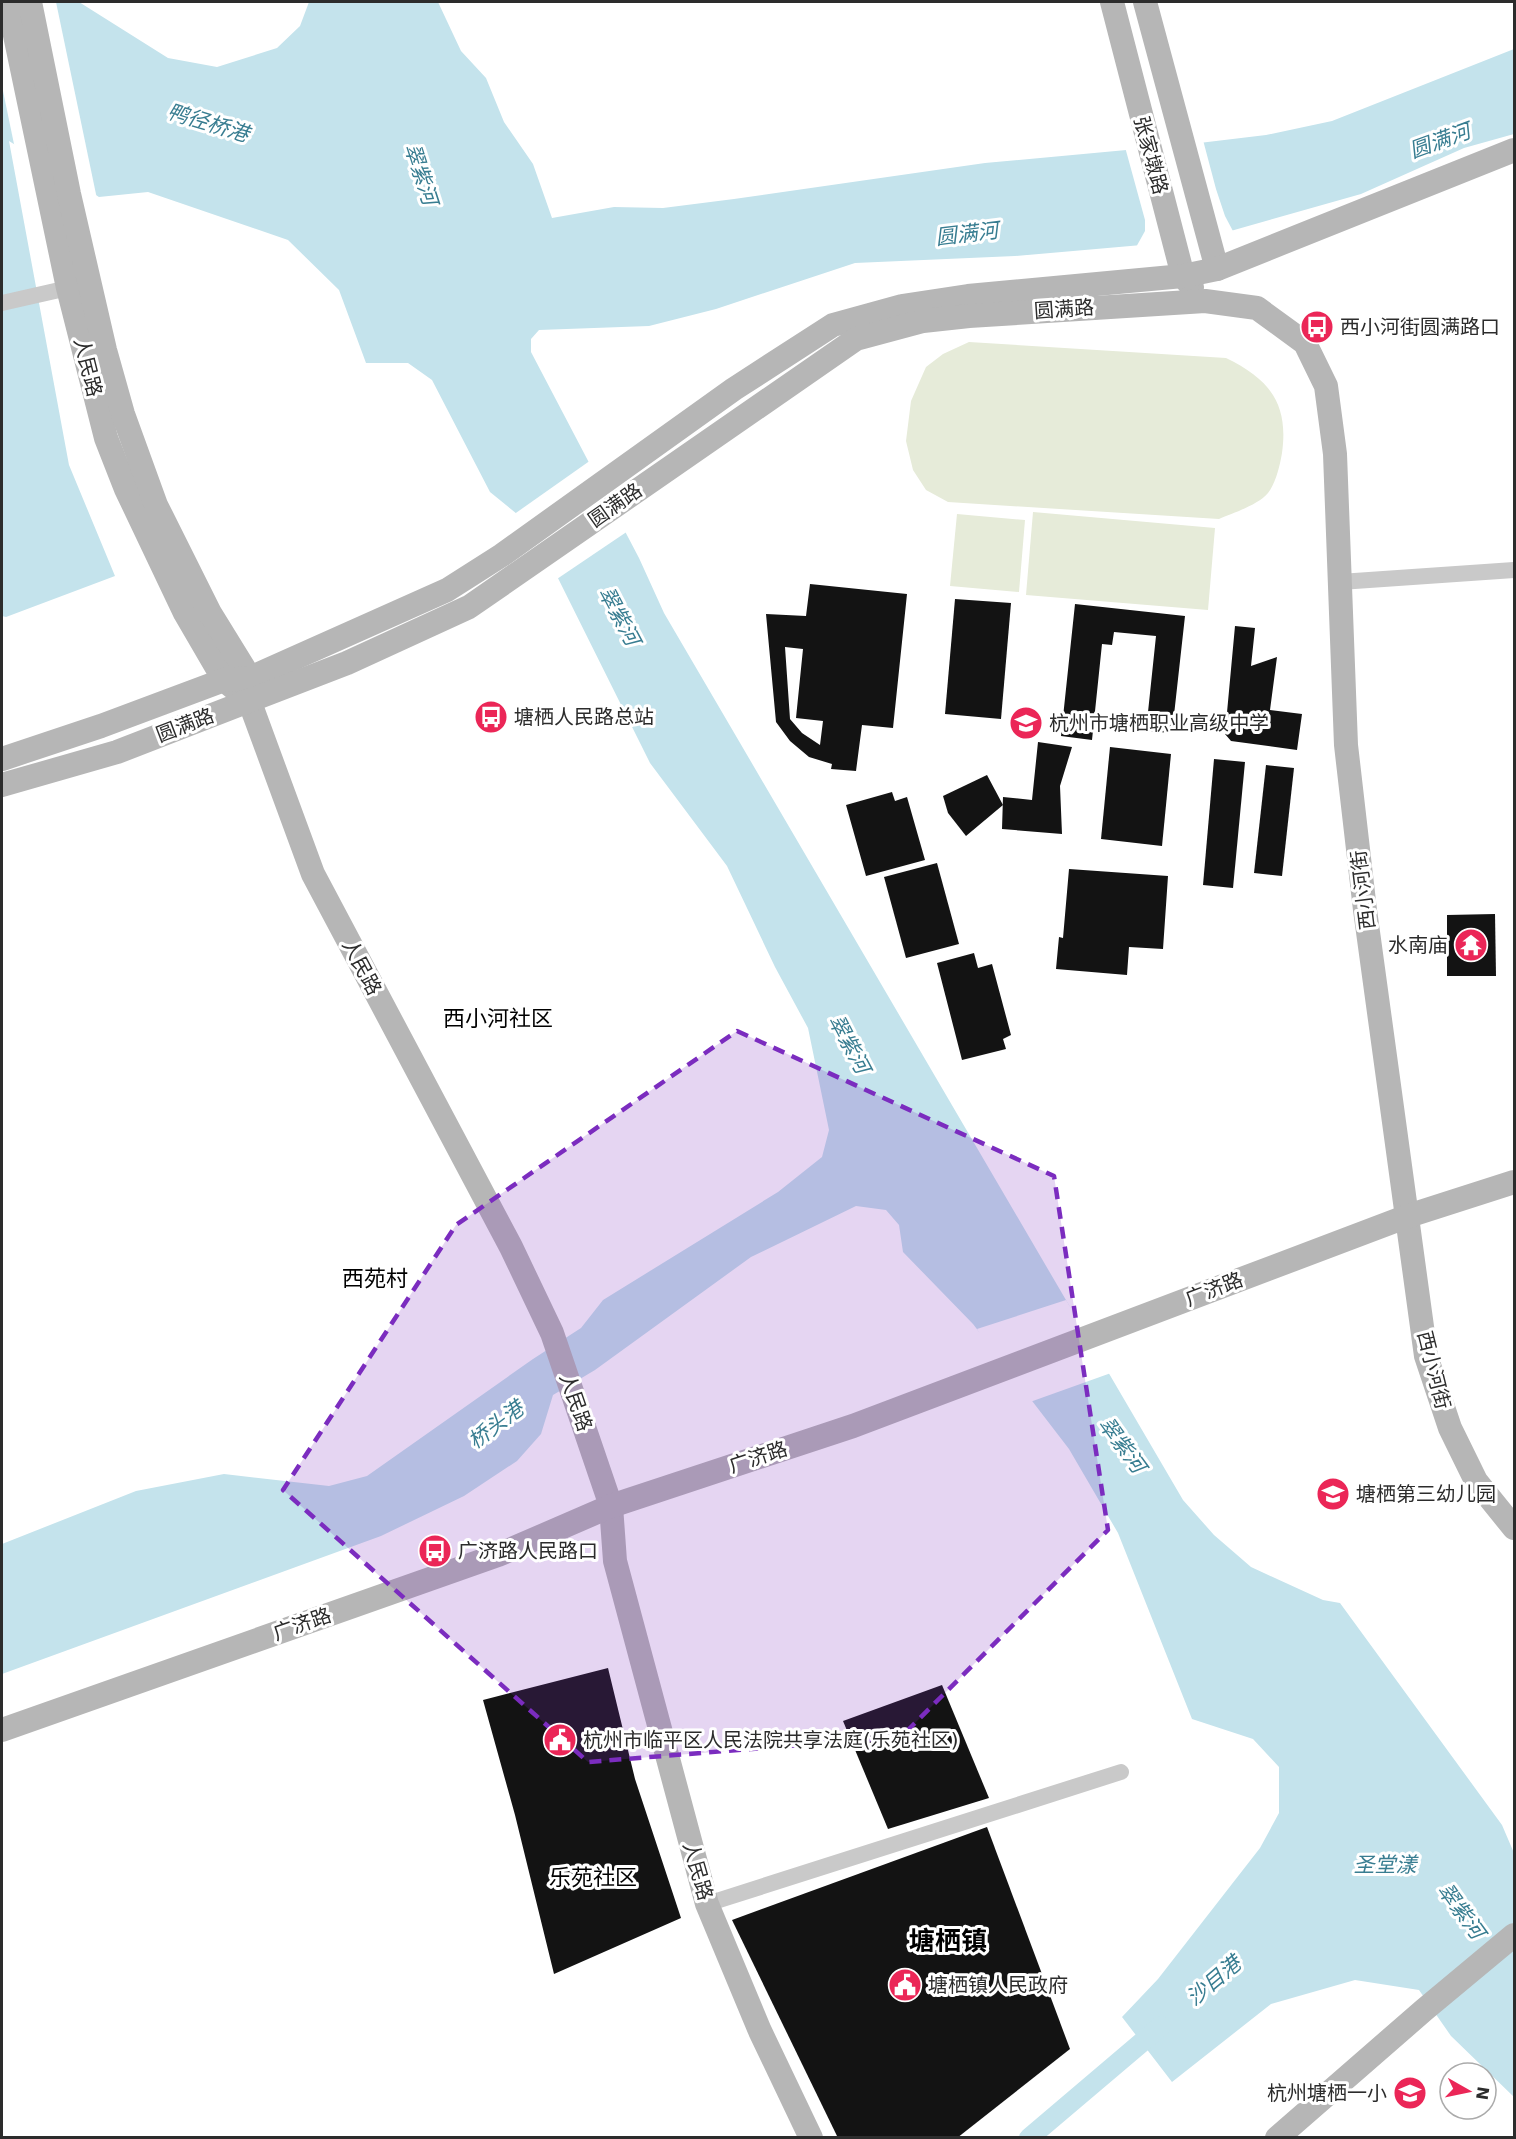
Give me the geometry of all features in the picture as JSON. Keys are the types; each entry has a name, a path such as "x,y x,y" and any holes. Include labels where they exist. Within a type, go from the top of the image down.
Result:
{"street":[{"name":"人民路","path":"8,2 44,180 156,505 249,689 313,874 511,1247 552,1333 611,1506 615,1562 707,1904 760,2031 811,2138"},
{"name":"人民路","path":"30,2 69,194 79,286 106,438 126,489 185,613 224,680 249,689"},
{"name":"张家墩路","path":"1112,2 1183,276 1205,301"},
{"name":"张家墩路","path":"1145,2 1217,269"},
{"name":"圆满路","path":"2,785 117,752 249,689 400,611 447,590 502,555 734,389 833,325 902,306 968,296 1183,276 1217,269 1515,150"},
{"path":"1205,301 1217,269"},
{"path":"2,303 79,286"},
{"name":"圆满路","path":"249,689 347,663 469,607 856,339 923,321 1205,301"},
{"name":"西小河街","path":"1205,301 1257,308 1305,343 1326,386 1335,454 1346,745 1365,909 1426,1356 1450,1428 1476,1481 1515,1528"},
{"path":"1340,582 1515,570"},
{"name":"圆满路","path":"2,759 48,745 224,680"},
{"name":"广济路","path":"2,1730 498,1555 611,1506 853,1426 1408,1216 1515,1182"},
{"path":"707,1904 1121,1772"},
{"path":"1277,2138 1424,2010 1515,1935"}],"highlighted area":[{"path":"737,1031 1054,1176 1108,1530 901,1737 588,1762 283,1490 456,1225"}],"green space":[{"path":"969,342 1226,358 1241,366 1264,384 1279,407 1283,435 1282,453 1273,484 1268,493 1258,501 1219,519 948,502 926,490 913,470 906,441 911,401 926,367 943,354"},
{"path":"1033,512 1215,528 1208,610 1026,595"},
{"path":"957,514 1025,520 1019,592 950,586"}],"water":[{"path":"2,2 79,2 168,58 217,67 277,48 300,26 309,2 438,2 461,51 486,78 504,122 533,164 552,218 614,207 663,208 734,199 985,163 1266,135 1332,121 1514,49 1514,134 1464,148 1361,194 1199,240 1015,256 855,263 716,309 649,326 539,330 531,339 531,352 639,558 664,613 1183,1500 1214,1535 1251,1567 1323,1600 1340,1603 1502,1825 1514,1853 1514,2097 1498,2082 1498,2061 1477,2061 1451,2036 1419,1990 1355,1980 1271,2004 1172,2082 1122,2017 1158,1979 1260,1848 1279,1813 1279,1767 1253,1739 1192,1719 1118,1533 1069,1449 973,1324 903,1252 899,1225 886,1210 856,1206 751,1257 595,1370 553,1395 541,1434 517,1461 464,1496 381,1536 2,1674 2,1544 136,1491 224,1474 329,1486 367,1476 533,1359 581,1328 603,1300 778,1192 822,1157 829,1130 808,1028 775,967 727,866 650,763 539,540 517,514 490,492 432,380 408,363 366,363 339,290 288,240 148,192 99,197 9,141 69,465 115,576 6,617 2,616"}],"pier":[{"path":"2,2 56,2 97,199 15,149 2,86"},
{"path":"1203,140 1225,216 1234,233 1215,239 1135,249 1145,231 1145,220 1125,147"},
{"path":"591,460 628,531 554,581 536,541 513,515"},
{"path":"1066,1300 1111,1373 1030,1402 988,1348 977,1329"}],"building":[{"path":"810,584 907,594 893,728 862,725 856,771 831,769 832,764 809,757 790,741 776,722 766,614 806,616","holes":["785,647 803,649 796,718 823,721 820,745 802,733 790,719"]},
{"path":"955,599 1011,603 1001,719 945,714"},
{"path":"1075,604 1185,616 1172,733 1146,731 1156,636 1114,632 1112,645 1102,644 1092,740 1061,736"},
{"path":"1235,626 1255,628 1251,666 1277,657 1270,710 1302,714 1297,750 1231,741 1225,734"},
{"path":"1038,742 1072,747 1060,786 1062,834 1002,829 1003,797 1032,800"},
{"path":"1110,747 1171,754 1162,846 1101,839"},
{"path":"1214,759 1245,762 1233,888 1203,885"},
{"path":"1266,765 1294,768 1282,876 1254,873"},
{"path":"987,775 1003,805 966,836 948,813 943,796"},
{"path":"892,792 895,801 907,797 925,860 866,876 846,805"},
{"path":"937,863 959,944 906,958 884,877"},
{"path":"1069,869 1168,876 1163,949 1129,947 1127,975 1056,969 1059,937 1063,938"},
{"name":"水南庙","path":"1495,914 1496,976 1447,976 1447,915"},
{"path":"974,953 978,968 992,964 1011,1035 1003,1039 1006,1049 962,1060 937,963"},
{"path":"608,1668 635,1779 681,1918 554,1974 515,1815 483,1700"},
{"path":"942,1685 989,1798 888,1829 843,1721"},
{"name":"塘栖镇人民政府","path":"987,1827 1070,2049 957,2138 838,2138 732,1920"}],"waterway":[{"name":"沙目港","path":"1029,2138 1161,2026"}],"place":[{"name":"西小河街圆满路口","path":"1317,327"},
{"name":"塘栖人民路总站","path":"491,717"},
{"name":"杭州市塘栖职业高级中学","path":"1026,723"},
{"name":"水南庙","path":"1471,945"},
{"name":"塘栖第三幼儿园","path":"1333,1494"},
{"name":"广济路人民路口","path":"435,1551"},
{"name":"杭州市临平区人民法院共享法庭(乐苑社区)","path":"560,1740"},
{"name":"塘栖镇人民政府","path":"905,1985"},
{"name":"杭州塘栖一小","path":"1410,2093"}],"district":[{"name":"西小河社区","path":"498,1018"},
{"name":"西苑村","path":"375,1278"},
{"name":"乐苑社区","path":"593,1877"},
{"name":"塘栖镇","path":"948,1941"}],"water label":[{"name":"鸭径桥港","path":"208,123"},
{"name":"圆满河","path":"1440,141"},
{"name":"翠紫河","path":"421,174"},
{"name":"圆满河","path":"967,234"},
{"name":"翠紫河","path":"619,616"},
{"name":"翠紫河","path":"849,1044"},
{"name":"桥头港","path":"496,1425"},
{"name":"翠紫河","path":"1122,1445"},
{"name":"圣堂漾","path":"1385,1865"},
{"name":"翠紫河","path":"1461,1911"}]}
